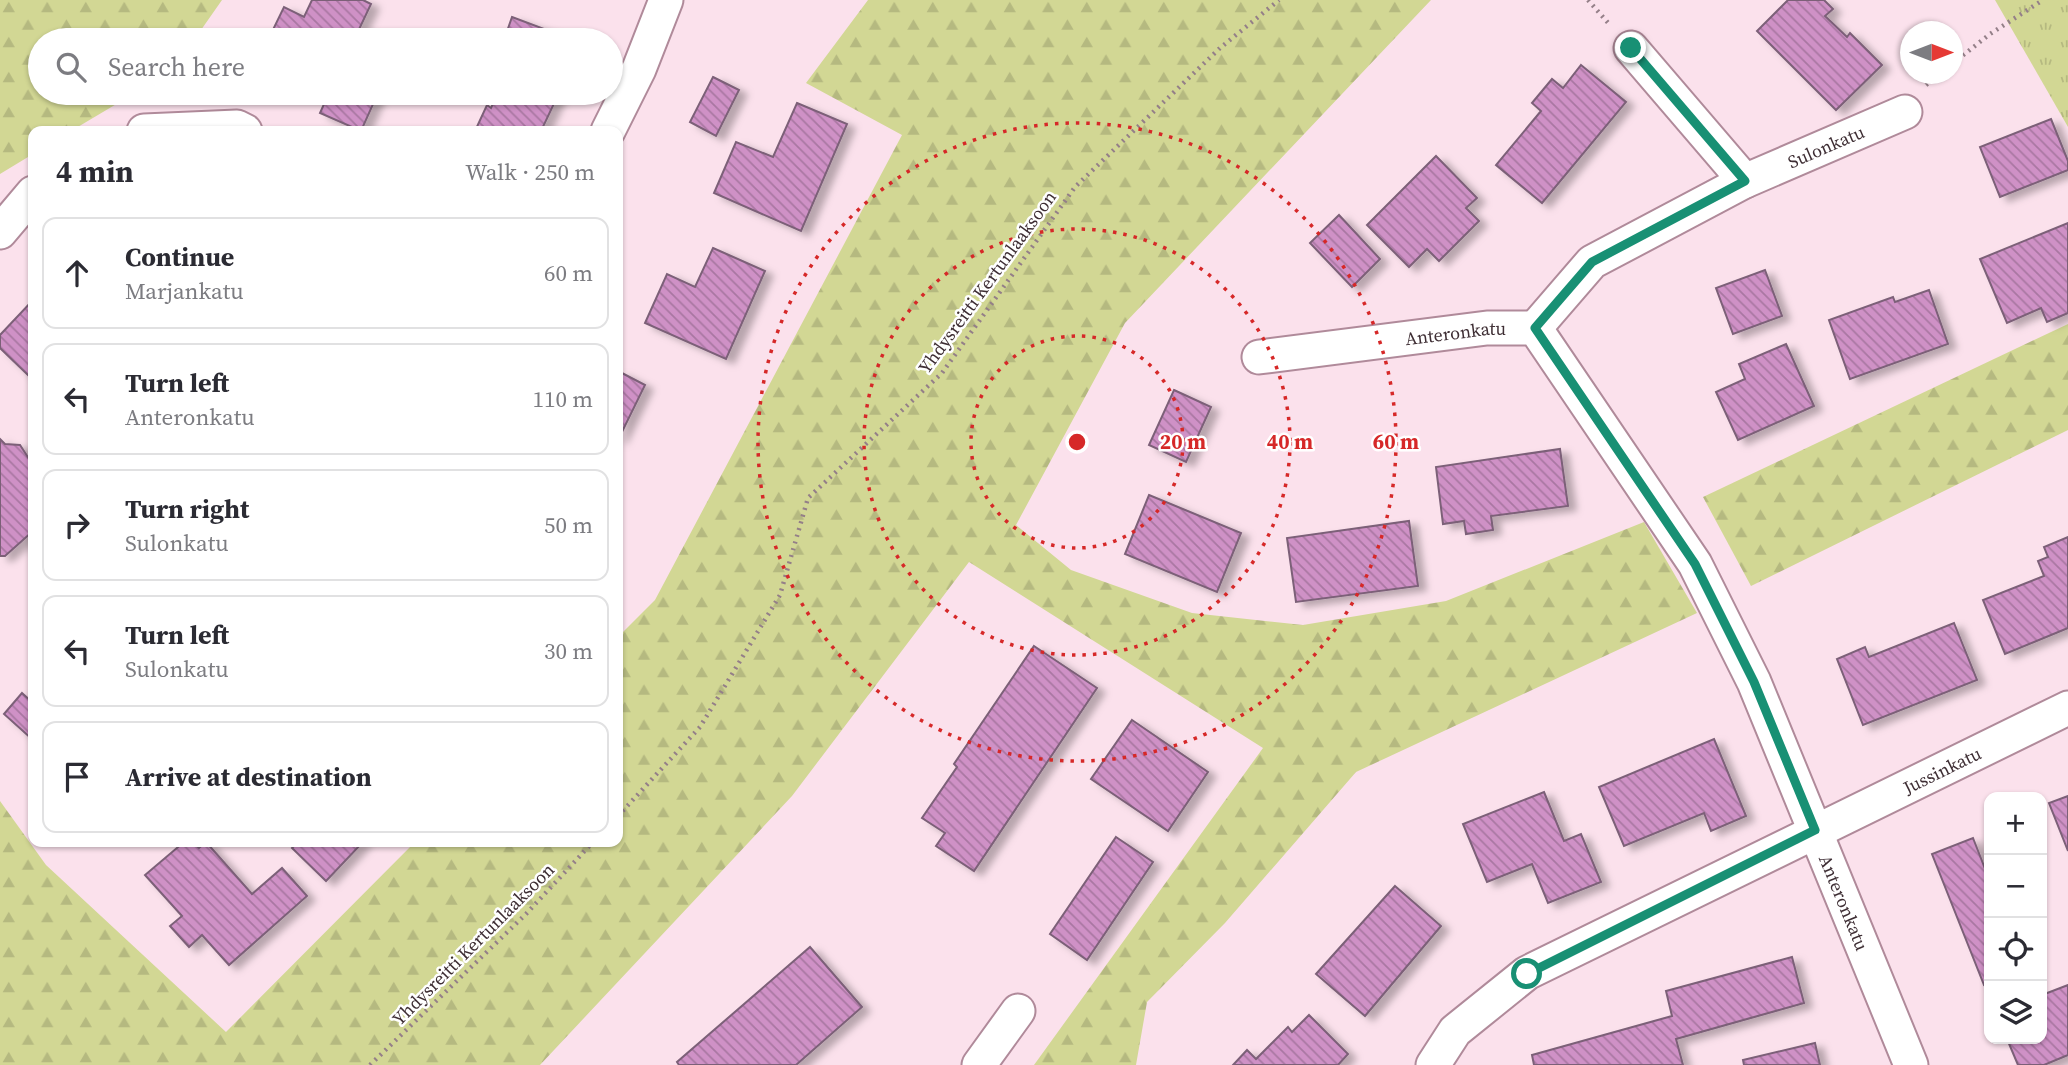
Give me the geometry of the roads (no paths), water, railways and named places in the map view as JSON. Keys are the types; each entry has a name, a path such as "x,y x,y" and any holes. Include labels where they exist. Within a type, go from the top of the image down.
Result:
{"street":[{"path":"623,101 639,69 666,0"},
{"path":"1631,48 1745,181"},
{"path":"610,126 621,105"},
{"name":"Sulonkatu","path":"1535,328 1592,262 1745,181 1905,112"},
{"path":"0,232 28,199"},
{"name":"Anteronkatu","path":"1259,357 1487,328 1535,328 1695,564 1754,682 1911,1065"},
{"name":"Jussinkatu","path":"1433,1065 1455,1031 1527,974 1815,830 2068,708"},
{"path":"979,1065 1018,1011"}]}
